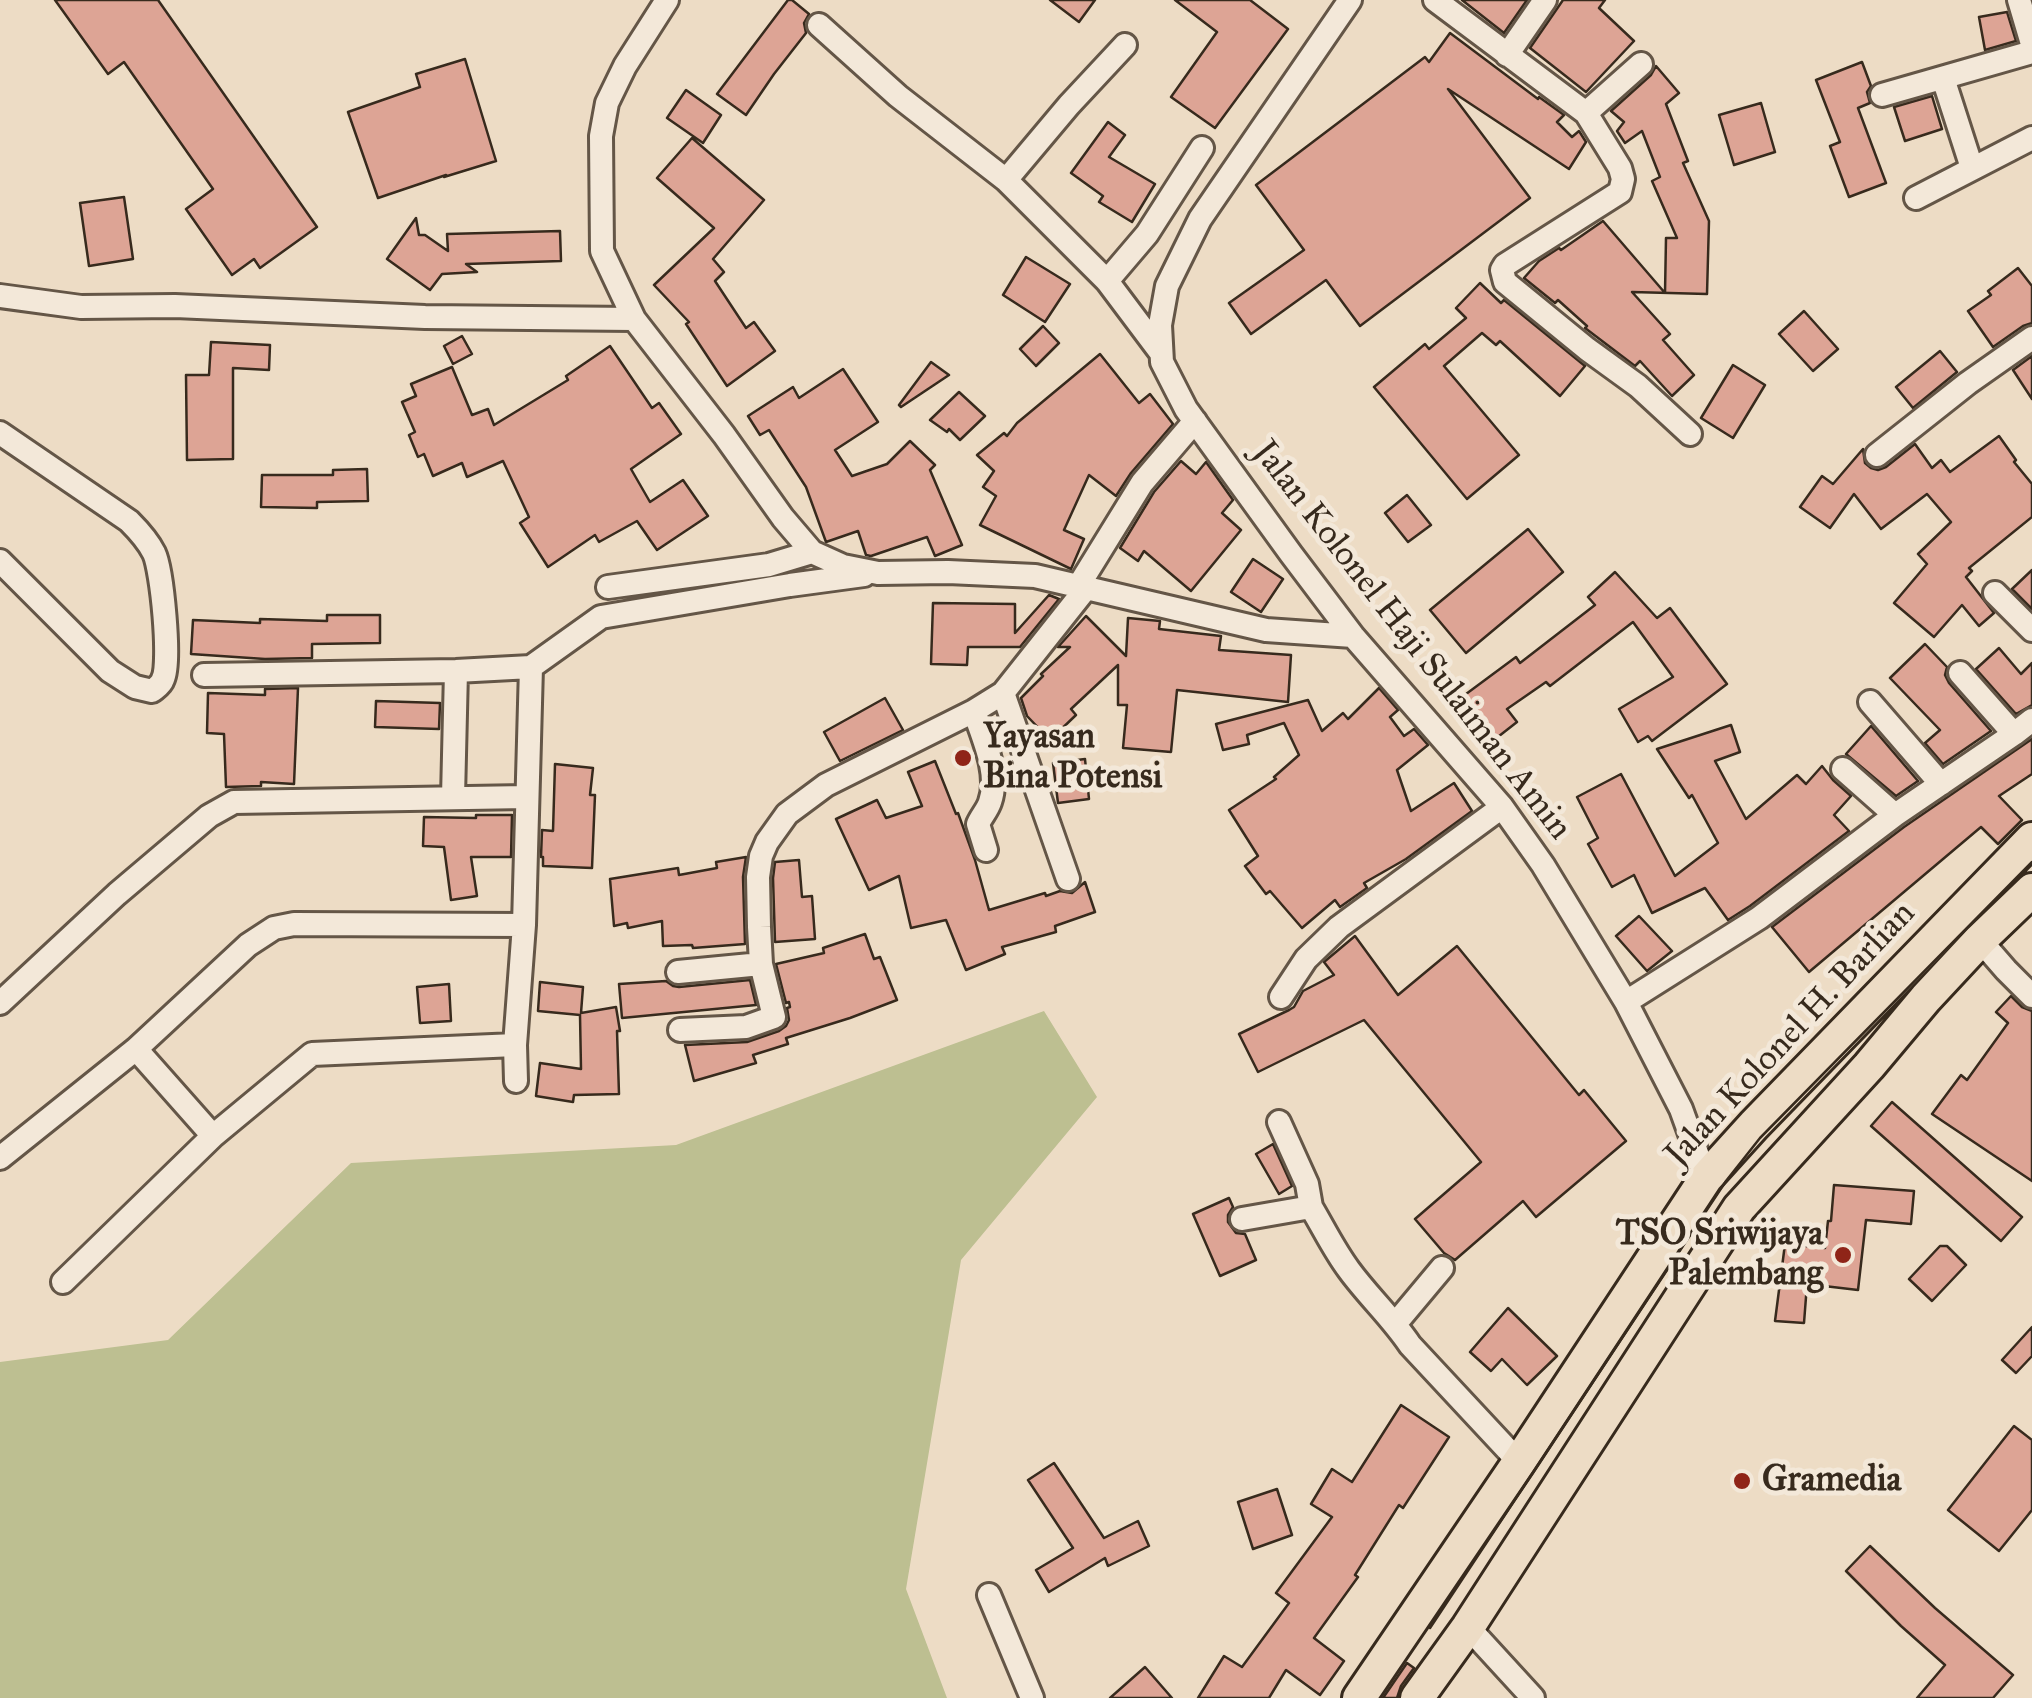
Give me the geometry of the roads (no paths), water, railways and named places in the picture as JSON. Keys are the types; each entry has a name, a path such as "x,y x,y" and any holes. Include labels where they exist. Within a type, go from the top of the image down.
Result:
{"highway":[{"name":"Jalan Kolonel H. Barlian","path":"1359,1698 1706,1178 2032,839"},
{"path":"1417,1698 1468,1626 1739,1208 1870,1066 1926,998 2032,890"}],"street":[{"path":"666,0 607,103 600,136 602,251 634,319 812,552 843,566 878,574"},
{"name":"Jalan Kolonel Haji Sulaiman Amin","path":"1350,0 1200,219 1167,286 1160,325 1162,362 1194,421 1290,554 1353,636 1502,807 1544,865 1626,1002 1681,1110 1706,1178"},
{"path":"1435,0 1586,113 1623,179 1620,192 1505,265 1502,276 1587,350 1638,386 1690,434"},
{"path":"1507,55 1545,0"},
{"path":"2019,0 2032,44"},
{"path":"818,24 898,96 1006,180 1108,281 1162,353"},
{"path":"1006,180 1125,45"},
{"path":"1882,95 2032,52"},
{"path":"1586,113 1642,64"},
{"path":"1942,78 1972,168"},
{"path":"1916,198 2032,138"},
{"path":"1108,281 1146,234 1202,148"},
{"path":"0,296 82,307 634,319"},
{"path":"1877,455 2032,338"},
{"path":"680,1030 746,1027 773,1018 760,964 758,877 767,842 787,814 826,785 1003,693 1083,586 1142,484 1194,421"},
{"path":"0,433 129,522 156,556 167,661 164,679 158,687 144,691 110,671 0,561"},
{"path":"608,587 769,565 812,552"},
{"path":"204,675 532,667 601,617 878,574 1036,576 1266,630 1353,636"},
{"path":"1996,593 2032,630"},
{"path":"516,1081 532,667"},
{"path":"454,797 456,671"},
{"path":"1626,1002 1759,918 1895,815 2023,727 1960,673"},
{"path":"1003,693 1068,879"},
{"path":"1870,702 1942,784"},
{"path":"974,711 991,764 990,802 978,824 986,850"},
{"path":"1842,769 1895,815"},
{"path":"0,1003 117,894 209,816 234,802 526,797"},
{"path":"1281,996 1306,960 1339,927 1502,807"},
{"path":"0,1158 136,1049 248,946 274,928 294,924 524,926"},
{"path":"1980,940 2032,996"},
{"path":"678,972 760,964"},
{"path":"63,1282 213,1136 312,1054 516,1045"},
{"path":"136,1049 213,1136"},
{"path":"1279,1122 1306,1184 1311,1206 1346,1266 1410,1345 1519,1462"},
{"path":"1242,1218 1311,1206"},
{"path":"1396,1323 1442,1268"},
{"path":"994,1606 1032,1698"},
{"path":"1468,1626 1533,1698"}],"tram line":[{"path":"1430,1628 1726,1181 1760,1138 2032,862"}],"place":[{"name":"Yayasan Bina Potensi","path":"963,758"},
{"name":"TSO Sriwijaya Palembang","path":"1843,1255"},
{"name":"Gramedia","path":"1742,1481"}]}
